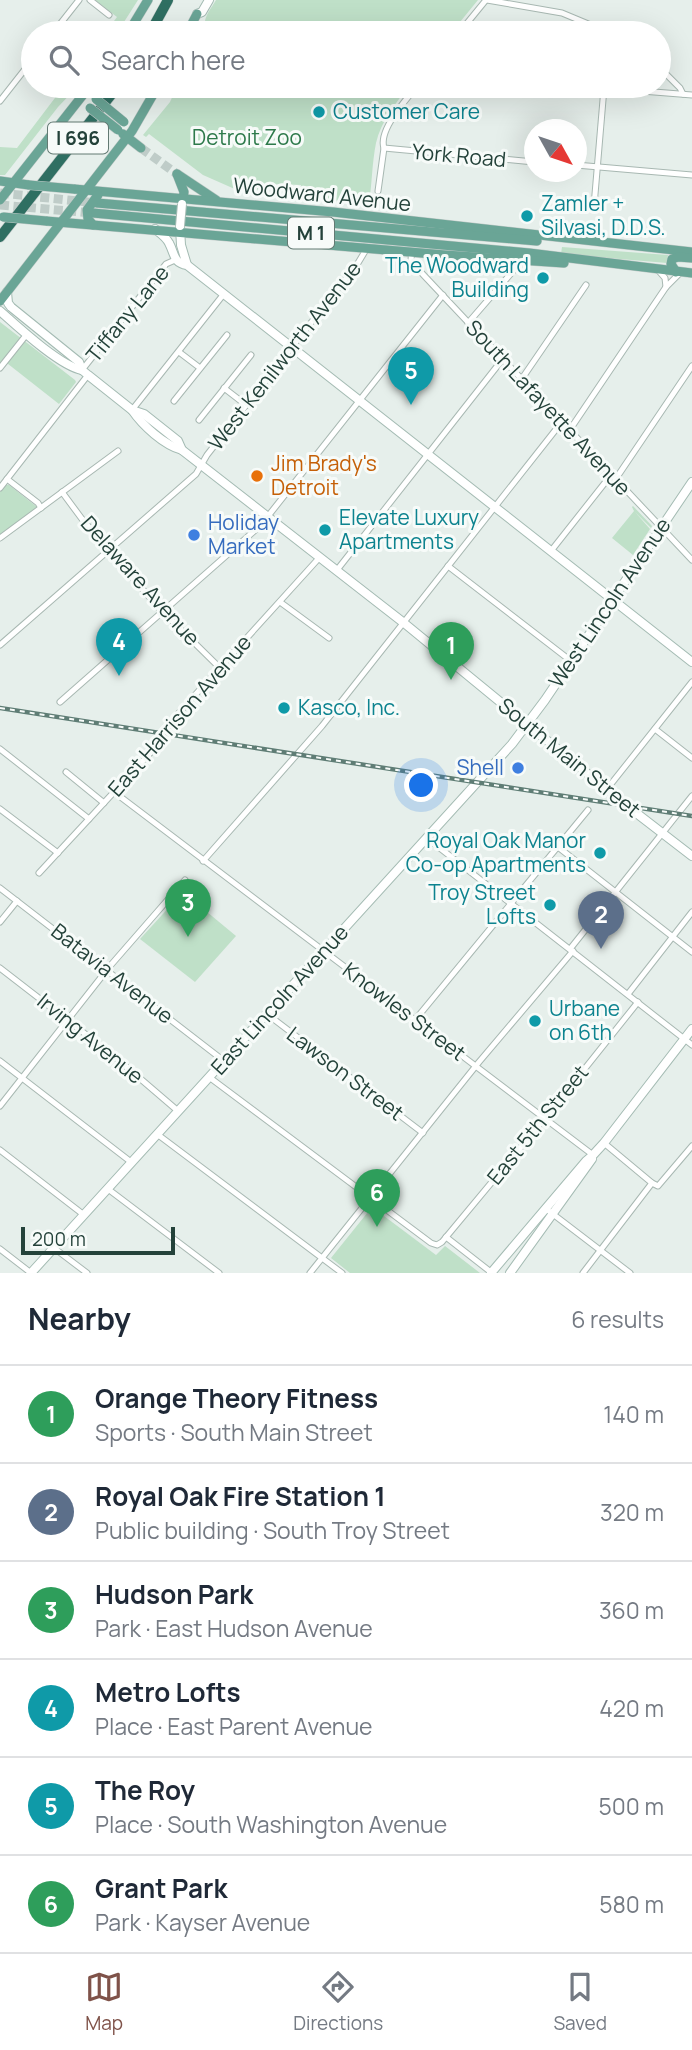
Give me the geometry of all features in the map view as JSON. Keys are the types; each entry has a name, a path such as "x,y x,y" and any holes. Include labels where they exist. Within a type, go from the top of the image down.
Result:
{"highway":[{"path":"157,21 168,0"},
{"name":"I 696","path":"0,237 109,98"}],"main road":[{"path":"135,21 148,0"},
{"path":"193,21 209,0"},
{"path":"0,200 79,98"},
{"path":"95,98 121,126 127,137 141,148"},
{"path":"0,301 88,190 139,120 151,98"},
{"path":"72,107 90,108 121,126 139,120"},
{"path":"187,265 180,229 184,192 177,174 220,202"},
{"name":"Woodward Avenue","path":"0,181 183,202 220,202 334,212 692,252"},
{"path":"93,225 87,217 87,208 95,198 106,192"},
{"name":"Woodward Avenue","path":"97,203 470,236 640,247"},
{"name":"Woodward Avenue","path":"93,213 529,253 692,273"},
{"name":"Woodward Avenue","path":"1,217 180,229 412,252 636,267"},
{"path":"155,229 169,242 175,260 187,265 692,662"},
{"path":"678,272 671,264 671,259 692,258"},
{"name":"South Main Street","path":"4,294 11,307 79,362 85,373"},
{"name":"South Main Street","path":"0,311 74,369 85,373 173,447 182,450 337,570 692,856"},
{"path":"27,334 36,332 51,344 64,349"},
{"name":"West Lincoln Avenue","path":"527,725 692,482"},
{"name":"East Lincoln Avenue","path":"31,1273 428,838 527,725"},
{"path":"491,1273 591,1162 593,1155 688,1042 692,1029"},
{"path":"510,1273 549,1211"}],"street":[{"path":"62,21 79,0"},
{"path":"90,0 109,15"},
{"path":"469,21 486,0 562,13 581,21"},
{"path":"0,101 21,74"},
{"path":"671,80 683,94"},
{"path":"671,93 692,95"},
{"path":"378,191 383,141 391,121 408,98"},
{"path":"594,206 603,98"},
{"name":"York Road","path":"384,148 524,161"},
{"path":"587,166 692,175"},
{"name":"West Kenilworth Avenue","path":"0,645 196,474 367,248"},
{"name":"South Lafayette Avenue","path":"412,252 411,259 416,267 692,560"},
{"name":"Tiffany Lane","path":"0,488 167,263 175,260"},
{"path":"468,323 515,268 518,260"},
{"path":"658,270 665,278 666,287"},
{"path":"569,432 678,272"},
{"path":"521,380 586,285"},
{"path":"132,410 223,295"},
{"path":"60,702 268,517 443,295"},
{"path":"0,368 27,334"},
{"path":"174,401 227,335"},
{"path":"179,352 200,368"},
{"path":"198,420 251,355"},
{"path":"337,570 502,360"},
{"path":"551,551 613,477 692,366"},
{"path":"224,388 246,405"},
{"path":"203,861 306,746 561,423"},
{"path":"0,538 118,451"},
{"path":"7,479 41,508"},
{"name":"Delaware Avenue","path":"62,492 162,611 220,668"},
{"name":"East Harrison Avenue","path":"39,873 151,751 176,716 320,557"},
{"path":"448,566 571,661"},
{"path":"280,602 329,638"},
{"path":"607,789 692,682"},
{"path":"655,729 692,758"},
{"path":"0,749 89,819"},
{"path":"66,772 104,803"},
{"name":"Knowles Street","path":"114,792 593,1155"},
{"path":"310,1273 572,950 692,796"},
{"path":"0,808 58,853"},
{"path":"415,1020 588,810"},
{"path":"428,838 688,1042"},
{"path":"558,846 692,952"},
{"path":"0,1106 107,970 185,880"},
{"name":"Batavia Avenue","path":"0,888 224,1061"},
{"path":"0,922 17,901"},
{"path":"628,994 692,912"},
{"name":"Irving Avenue","path":"0,968 115,1057 178,1111"},
{"name":"East 5th Street","path":"371,1199 435,1245 442,1242 638,1002"},
{"name":"Lawson Street","path":"267,1014 423,1132"},
{"path":"0,1061 131,1162"},
{"path":"209,1077 371,1199"},
{"path":"157,1134 342,1273"},
{"path":"604,1143 656,1186 661,1184 692,1146"},
{"path":"0,1150 84,1215"},
{"path":"583,1273 652,1183"},
{"path":"108,1189 219,1273"},
{"path":"549,1211 629,1273"},
{"path":"446,1237 491,1273"},
{"path":"0,1248 31,1273"},
{"path":"54,1248 87,1273"}],"green space":[{"path":"95,0 138,0 125,21 114,21 117,17"},
{"path":"216,0 478,0 461,21 205,21"},
{"path":"55,98 67,98 5,175 0,175 0,147 17,148"},
{"name":"Detroit Zoo","path":"172,98 401,98 378,135 369,204 305,197 306,192 301,191 301,185 278,184 252,191 237,190 203,175 149,134 146,137 143,135"},
{"path":"562,247 668,255 667,263 561,254"},
{"path":"0,322 75,380 59,404 3,360 0,364"},
{"path":"6,485 37,507 0,535 0,492"},
{"path":"633,506 652,526 651,528 635,512 650,529 633,555 612,538 634,511"},
{"path":"183,892 236,936 195,982 140,939"},
{"path":"372,1207 436,1255 445,1246 480,1273 350,1273 331,1258"}],"tunnel":[{"path":"141,148 177,174"},
{"path":"0,193 97,203"},
{"path":"0,205 92,213"}],"railway":[{"path":"0,708 692,816"}],"place":[{"name":"Customer Care","path":"319,112"},
{"name":"Zamler + Silvasi, D.D.S.","path":"527,216"},
{"name":"The Woodward Building","path":"543,278"},
{"name":"The Roy","path":"411,405"},
{"name":"Jim Brady's Detroit","path":"257,476"},
{"name":"Elevate Luxury Apartments","path":"325,530"},
{"name":"Holiday Market","path":"194,535"},
{"name":"Metro Lofts","path":"119,676"},
{"name":"Orange Theory Fitness","path":"451,680"},
{"name":"Kasco, Inc.","path":"284,708"},
{"name":"Shell","path":"518,768"},
{"name":"Royal Oak Manor Co-op Apartments","path":"600,853"},
{"name":"Troy Street Lofts","path":"550,905"},
{"name":"Hudson Park","path":"188,937"},
{"name":"Royal Oak Fire Station 1","path":"601,949"},
{"name":"Urbane on 6th","path":"535,1021"},
{"name":"Grant Park","path":"377,1227"}]}
